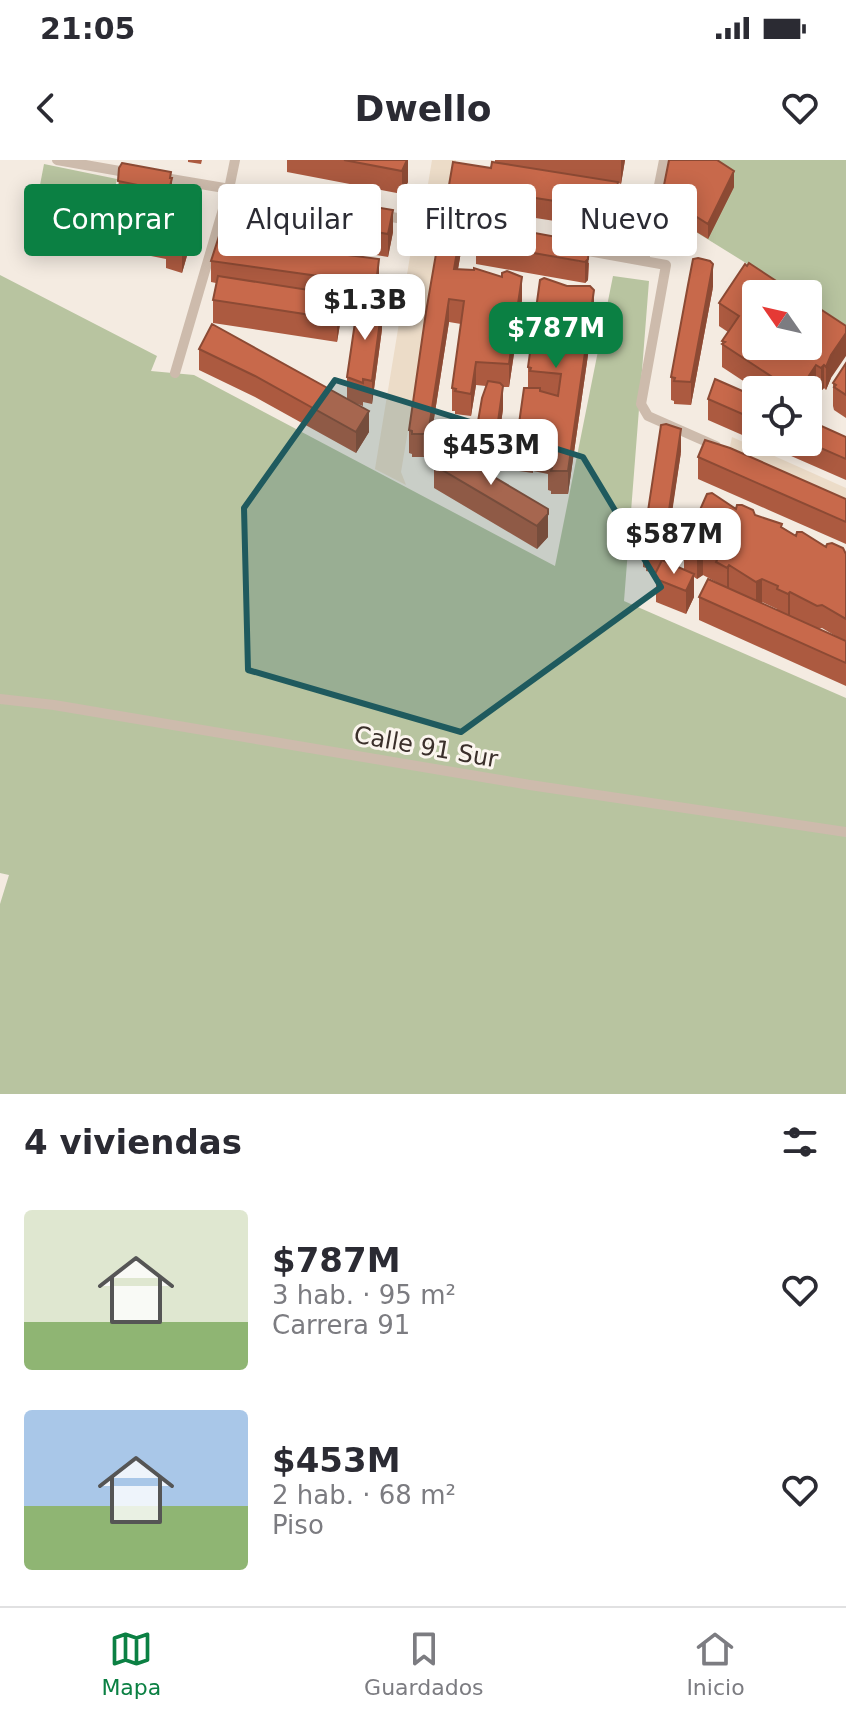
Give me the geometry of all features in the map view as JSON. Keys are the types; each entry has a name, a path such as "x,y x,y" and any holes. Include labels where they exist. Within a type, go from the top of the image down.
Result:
{"street":[{"path":"57,160 139,174"},
{"path":"230,184 235,160"},
{"path":"644,261 664,160"},
{"path":"154,176 218,187"},
{"path":"175,373 218,226"},
{"path":"614,256 666,265 641,404 648,416 729,451"},
{"name":"Calle 91 Sur","path":"0,699 54,705 530,785 846,832"}],"highlighted area":[{"path":"335,380 583,457 661,587 461,732 248,670 244,508"}],"green space":[{"path":"672,160 846,160 846,325 822,310 822,280 773,280 697,233 697,184 667,184"},
{"path":"44,164 117,179 116,184 40,184"},
{"path":"0,275 157,356 151,371 194,375 555,566 613,276 649,281 624,601 846,698 846,1094 0,1094 0,904 9,875 0,873"}],"shaded area":[{"path":"432,160 456,160 452,184 428,184"},
{"path":"410,256 437,256 401,472 406,485 375,469"},
{"path":"732,437 742,441 742,456 774,456 846,488 846,517 729,451"}],"building":[{"path":"344,160 407,160 402,171"},
{"path":"669,160 717,160 734,171 708,224 697,217 697,184 664,184"},
{"path":"453,162 491,168 492,162 618,182 552,184 552,201 536,198 536,184 449,184"},
{"path":"122,163 171,172 172,178 170,184 133,184 118,181"},
{"path":"381,208 393,210 388,234 381,233"},
{"path":"536,233 552,236 552,256 588,256 585,262 536,253"},
{"path":"218,239 218,256 356,256 379,259 376,284 211,261"},
{"path":"436,256 456,256 454,269 474,268 502,277 502,273 507,271 522,277 509,364 476,362 471,394 452,388 464,301 449,299 428,434 412,434 409,430"},
{"path":"693,259 713,264 691,382 674,381 675,378 671,377"},
{"path":"749,263 775,280 742,280 742,357 722,344 739,316 719,303 745,264 747,266"},
{"path":"218,276 341,295 337,319 213,300"},
{"path":"544,278 567,286 590,286 594,290 568,471 551,471 552,468 548,467 551,452 516,445 524,388 540,388 540,391 558,396 561,374 530,371 528,367 540,280"},
{"path":"358,302 382,306 372,381 363,379 363,383 347,377"},
{"path":"822,310 846,326 846,333 826,367 816,365 809,376 771,376 746,360 822,360"},
{"path":"212,324 369,411 356,432 199,349"},
{"path":"846,363 846,395 833,383"},
{"path":"715,379 742,391 742,414 708,399"},
{"path":"488,381 503,386 495,443 478,443 479,440 475,439"},
{"path":"661,425 681,429 663,551 646,548 647,545 643,544"},
{"path":"822,426 846,437 846,459 822,449"},
{"path":"705,440 730,448 742,456 846,499 846,522 698,457"},
{"path":"445,448 548,509 548,514 537,526 434,465 441,449"},
{"path":"712,493 736,509 737,505 742,505 753,510 755,515 782,524 781,527 796,536 797,532 802,532 826,547 832,543 843,548 846,554 846,619 822,605 817,606 777,589 778,586 762,579 756,582 703,552 697,556 686,550 684,546 707,494"},
{"path":"662,560 694,574 686,591 656,579 655,574"},
{"path":"708,579 846,641 846,663 699,597"}]}
